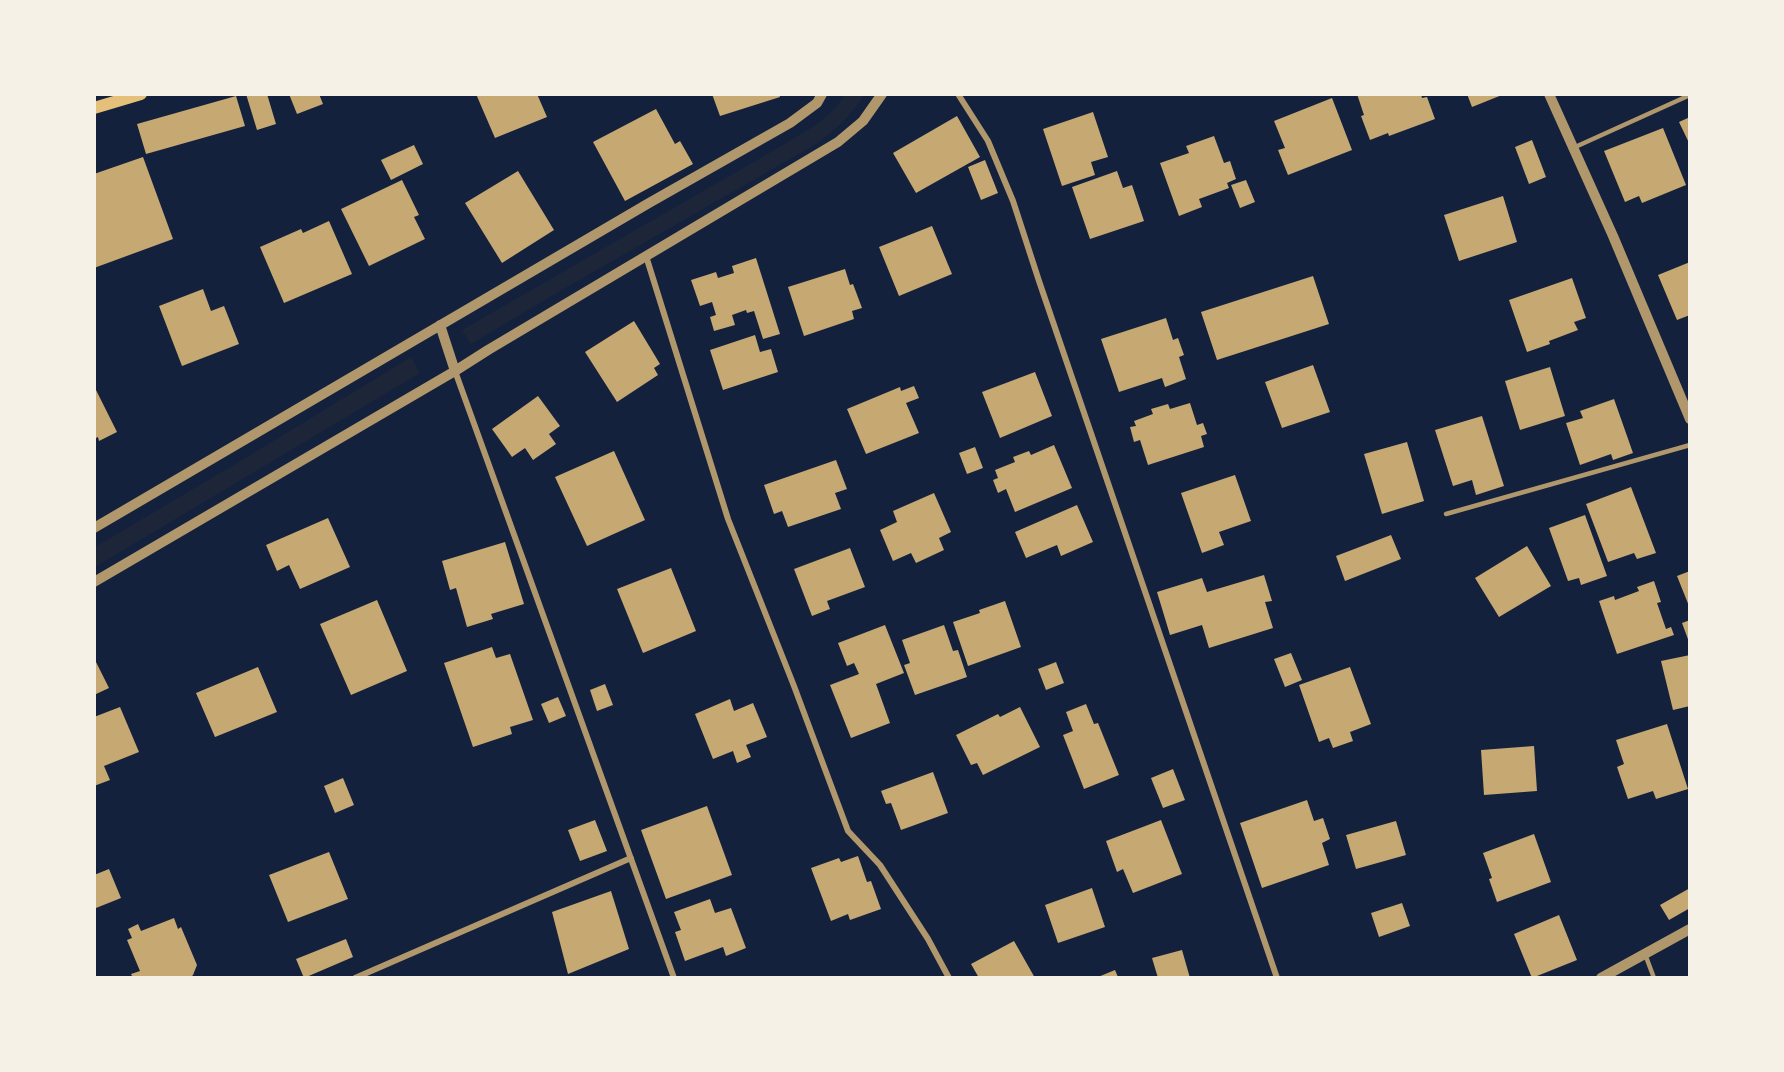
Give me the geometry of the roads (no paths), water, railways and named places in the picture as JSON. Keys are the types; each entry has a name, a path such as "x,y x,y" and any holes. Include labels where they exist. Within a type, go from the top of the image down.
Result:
{"main road":[{"path":"94,108 141,94"}],"street":[{"path":"94,528 790,123 816,103 822,94"},
{"path":"94,582 455,371 838,142 863,121 882,94"},
{"path":"958,94 988,141 1013,201 1277,978"},
{"path":"1549,94 1613,236 1689,419"},
{"path":"646,256 728,519 848,831 880,865 928,939 949,978"},
{"path":"440,325 674,978"},
{"path":"355,978 631,858"},
{"path":"1601,978 1689,929"}],"lane":[{"path":"1573,148 1689,95"},
{"path":"1446,514 1689,445"},
{"path":"1646,954 1654,978"}]}
